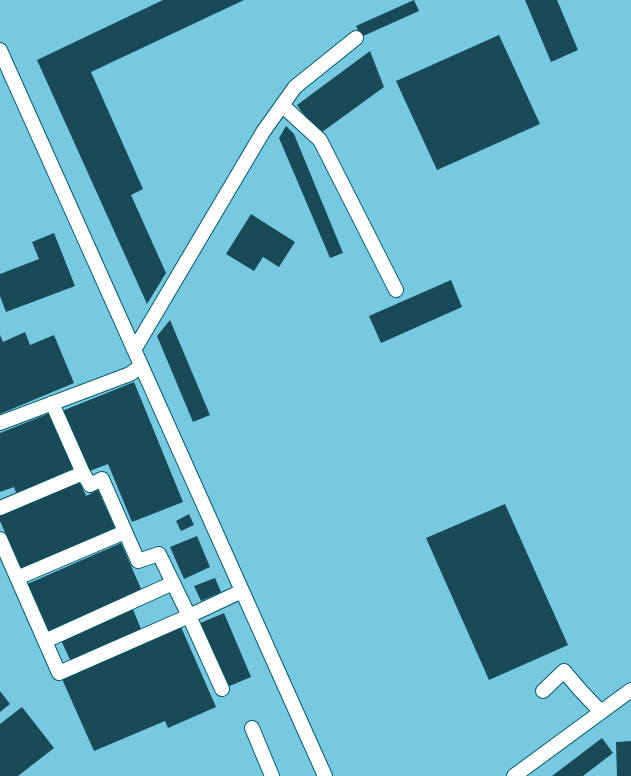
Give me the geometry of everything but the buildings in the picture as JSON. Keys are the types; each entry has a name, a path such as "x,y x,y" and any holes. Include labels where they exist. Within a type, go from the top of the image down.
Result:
{"street":[{"path":"134,350 263,132 282,105 295,87 356,38"},
{"path":"0,50 325,776"},
{"path":"282,105 320,140 396,290"},
{"path":"0,423 130,374 141,366"},
{"path":"52,404 90,485 102,479 138,561 159,554 222,689"},
{"path":"0,508 83,472"},
{"path":"17,578 125,532"},
{"path":"0,539 59,673 242,591"},
{"path":"45,641 173,583"},
{"path":"543,691 564,671 602,712"},
{"path":"514,776 631,690"},
{"path":"252,728 272,776"}],"shaded area":[{"path":"0,0 631,0 631,776 0,776"}]}
